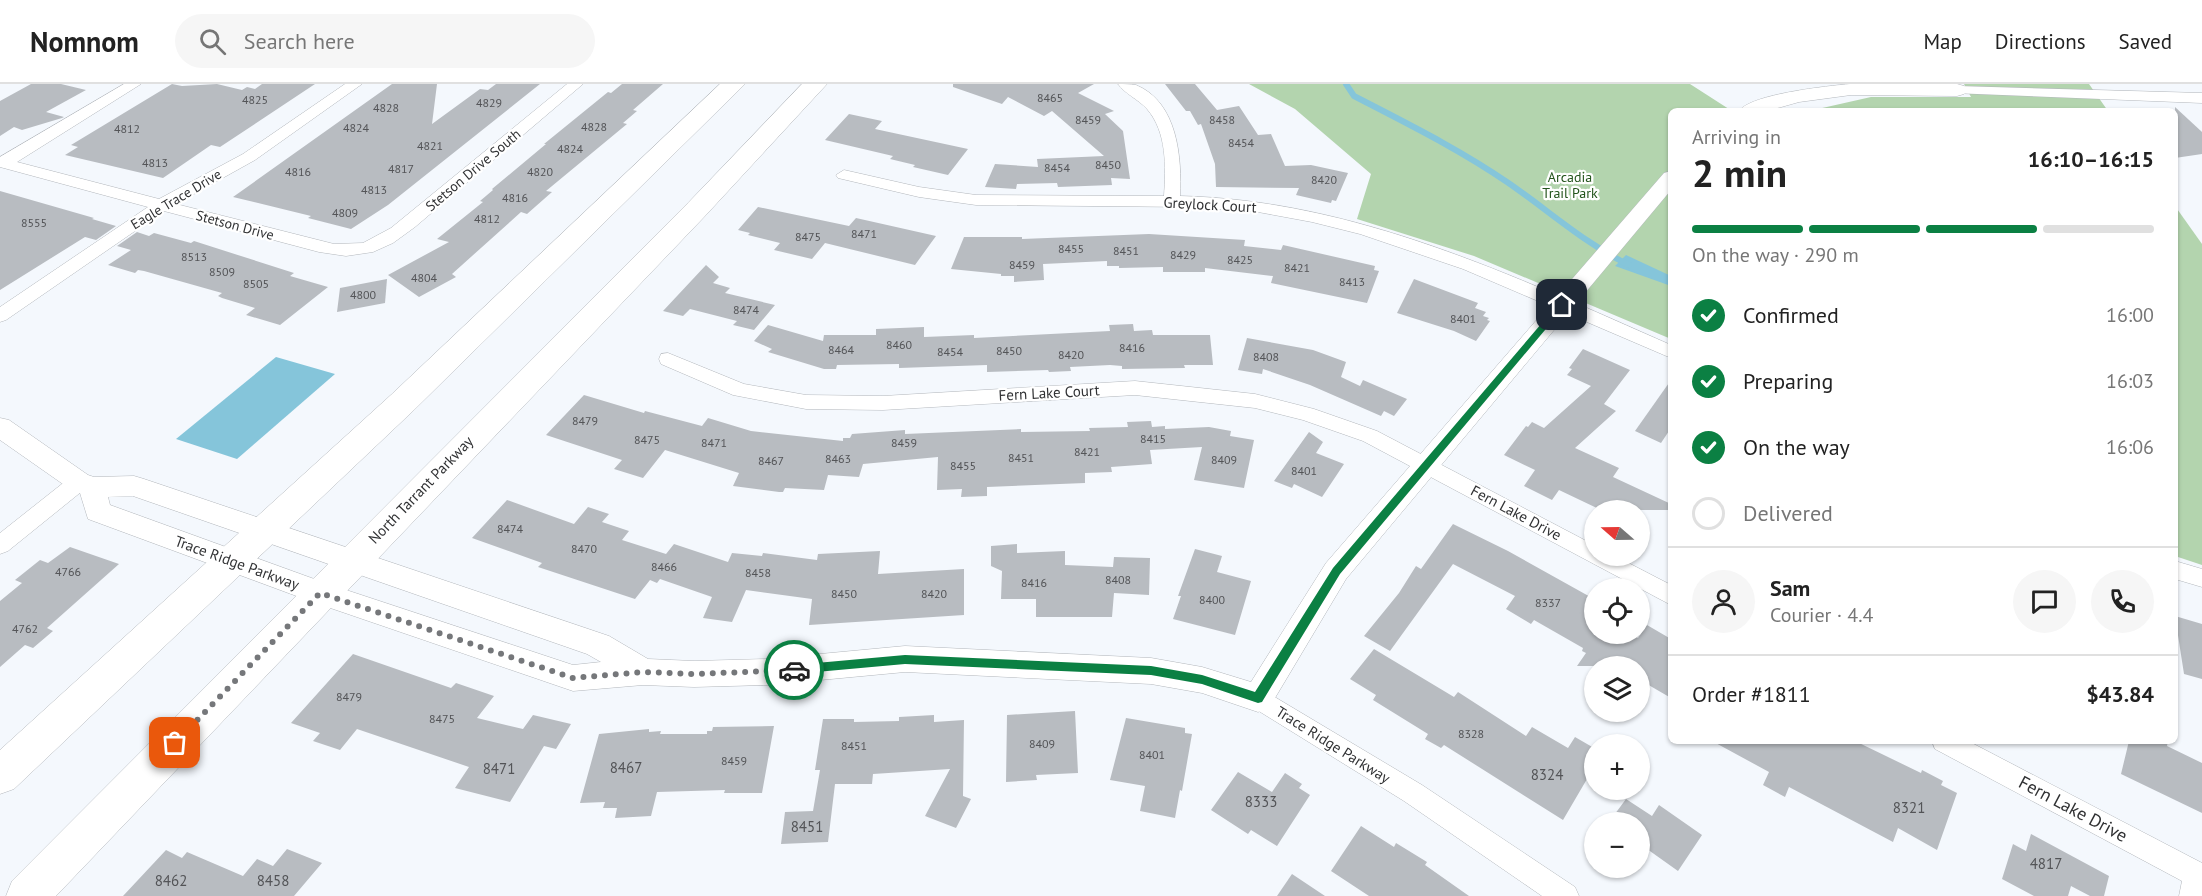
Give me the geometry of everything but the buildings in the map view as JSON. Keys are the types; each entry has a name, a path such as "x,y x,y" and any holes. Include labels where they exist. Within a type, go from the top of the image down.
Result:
{"main road":[{"path":"0,776 411,394 733,84"},
{"name":"North Tarrant Parkway","path":"27,896 697,209 815,84"}],"street":[{"path":"2,163 134,84"},
{"name":"Eagle Trace Drive","path":"0,316 161,205 249,157 355,84"},
{"name":"Stetson Drive South","path":"366,250 384,242 409,223 576,84"},
{"path":"1125,84 1136,90 1160,115 1171,138 1174,160 1172,201"},
{"path":"1756,108 1803,92 1848,87 1955,87 2202,98"},
{"name":"Stetson Drive","path":"2,163 319,247 340,251 366,250"},
{"name":"Greylock Court","path":"844,175 960,199 1172,201 1256,207 1320,217 1364,228 1569,297 1668,350"},
{"path":"1258,698 1336,571 1424,464 1668,181"},
{"name":"Fern Lake Court","path":"668,359 740,390 806,402 883,403 1135,388 1256,401 1307,414 1370,436 1424,464"},
{"path":"0,428 86,485 0,545"},
{"name":"Fern Lake Drive","path":"1424,464 1668,594"},
{"name":"Trace Ridge Parkway","path":"643,672 598,645 134,486 86,485 98,512 320,593 573,678 643,672 694,674 767,672 905,659 1151,671 1202,680 1258,698 1413,793 1565,896"},
{"path":"2178,571 2202,578"},
{"name":"Fern Lake Drive","path":"1949,744 2198,882"}],"green space":[{"name":"Arcadia Trail Park","path":"1249,84 1690,84 1727,108 1668,108 1668,338 1474,256 1357,219 1371,174 1295,109"},
{"path":"1964,84 2089,84 2106,108 1822,108 1871,97 1971,97"},
{"path":"2178,210 2202,244 2202,565 2178,557"}],"water":[{"path":"1626,255 1668,275 1668,285 1615,266"},
{"path":"276,357 335,374 237,459 176,439"}],"waterway":[{"path":"1346,84 1354,96 1470,158 1581,236 1629,265"}],"way so far":[{"path":"175,743 320,593 484,650 573,678 643,672 694,674 794,670"}],"route":[{"path":"794,670 905,659 1151,671 1202,680 1258,698 1336,571 1424,464 1562,305"}]}
